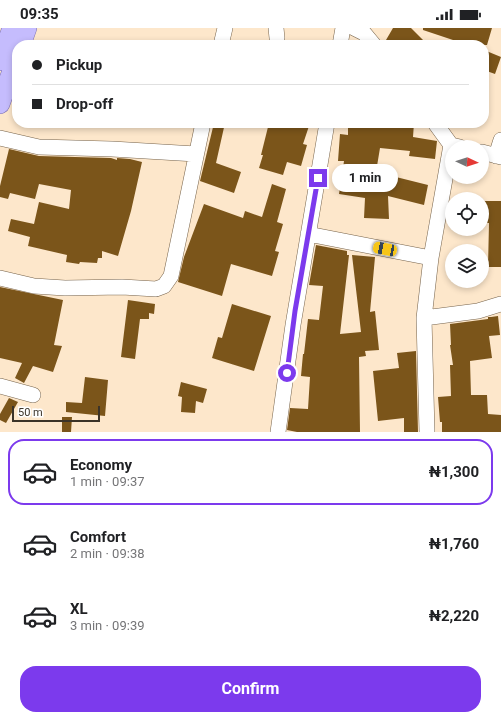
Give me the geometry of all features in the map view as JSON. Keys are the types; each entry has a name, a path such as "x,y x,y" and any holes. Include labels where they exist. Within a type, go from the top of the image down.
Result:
{"main road":[{"path":"0,61 12,28"},
{"path":"23,40 27,28"},
{"path":"0,104 12,71"}],"street":[{"path":"222,40 225,28"},
{"path":"341,40 343,28"},
{"path":"362,30 370,40"},
{"path":"0,278 34,286 65,288 122,287 156,289 164,286 171,276 202,128"},
{"path":"278,432 293,325 326,128"},
{"path":"439,128 450,140"},
{"path":"0,138 39,147 112,149 196,154"},
{"path":"493,155 501,140"},
{"path":"426,432 424,318 431,258 447,184"},
{"path":"308,234 431,258"},
{"path":"424,318 478,311 501,304"},
{"path":"0,386 33,395"}],"building":[{"path":"393,28 411,28 423,40 386,40"},
{"path":"423,28 492,28 488,40 453,40 423,30"},
{"path":"489,52 501,57 495,74 489,72"},
{"path":"213,128 224,128 216,163 241,172 234,193 200,181"},
{"path":"268,128 308,128 303,144 307,145 301,166 287,162 283,175 259,168 263,155 261,155"},
{"path":"348,128 414,128 413,137 437,141 435,159 409,156 410,151 380,148 376,172 428,185 424,205 388,196 389,219 364,218 365,198 339,194 344,161 338,161 340,134 348,135"},
{"path":"9,149 39,156 111,158 117,160 117,158 142,162 131,211 118,256 102,251 102,258 98,258 97,263 80,262 79,264 66,262 67,255 28,246 30,237 8,231 11,219 34,224 39,202 69,209 71,190 39,184 35,199 10,193 8,199 0,197 0,186"},
{"path":"272,184 286,189 277,222 283,224 275,251 279,252 272,276 231,264 222,296 178,282 184,257 204,204 243,218 245,211 262,217"},
{"path":"489,201 501,201 501,267 489,267"},
{"path":"316,245 347,251 347,255 349,255 340,334 361,332 352,255 375,257 370,312 375,311 379,350 365,351 366,356 359,357 360,432 297,432 287,430 290,408 308,409 310,377 301,376 303,354 308,319 319,320 323,286 309,285"},
{"path":"0,287 63,300 54,345 62,346 53,372 33,366 24,383 15,378 22,363 0,358"},
{"path":"128,300 155,304 154,314 149,313 149,319 140,319 135,359 121,357"},
{"path":"232,304 271,316 254,371 212,358 218,337 222,338"},
{"path":"498,316 500,335 489,336 492,358 470,361 471,395 487,395 488,414 501,415 501,432 442,432 438,397 451,396 450,365 453,365 450,345 450,324 488,319 488,317"},
{"path":"416,351 418,432 404,432 404,418 378,421 373,371 399,368 397,353"},
{"path":"85,377 108,380 105,416 66,412 66,402 82,403"},
{"path":"181,382 207,389 203,403 196,401 195,413 181,412 182,397 178,396"},
{"path":"9,398 18,402 6,423 0,420 0,414"},
{"path":"62,417 72,417 71,432 62,432"}],"route":[{"path":"287,373 295,311 318,178"}]}
